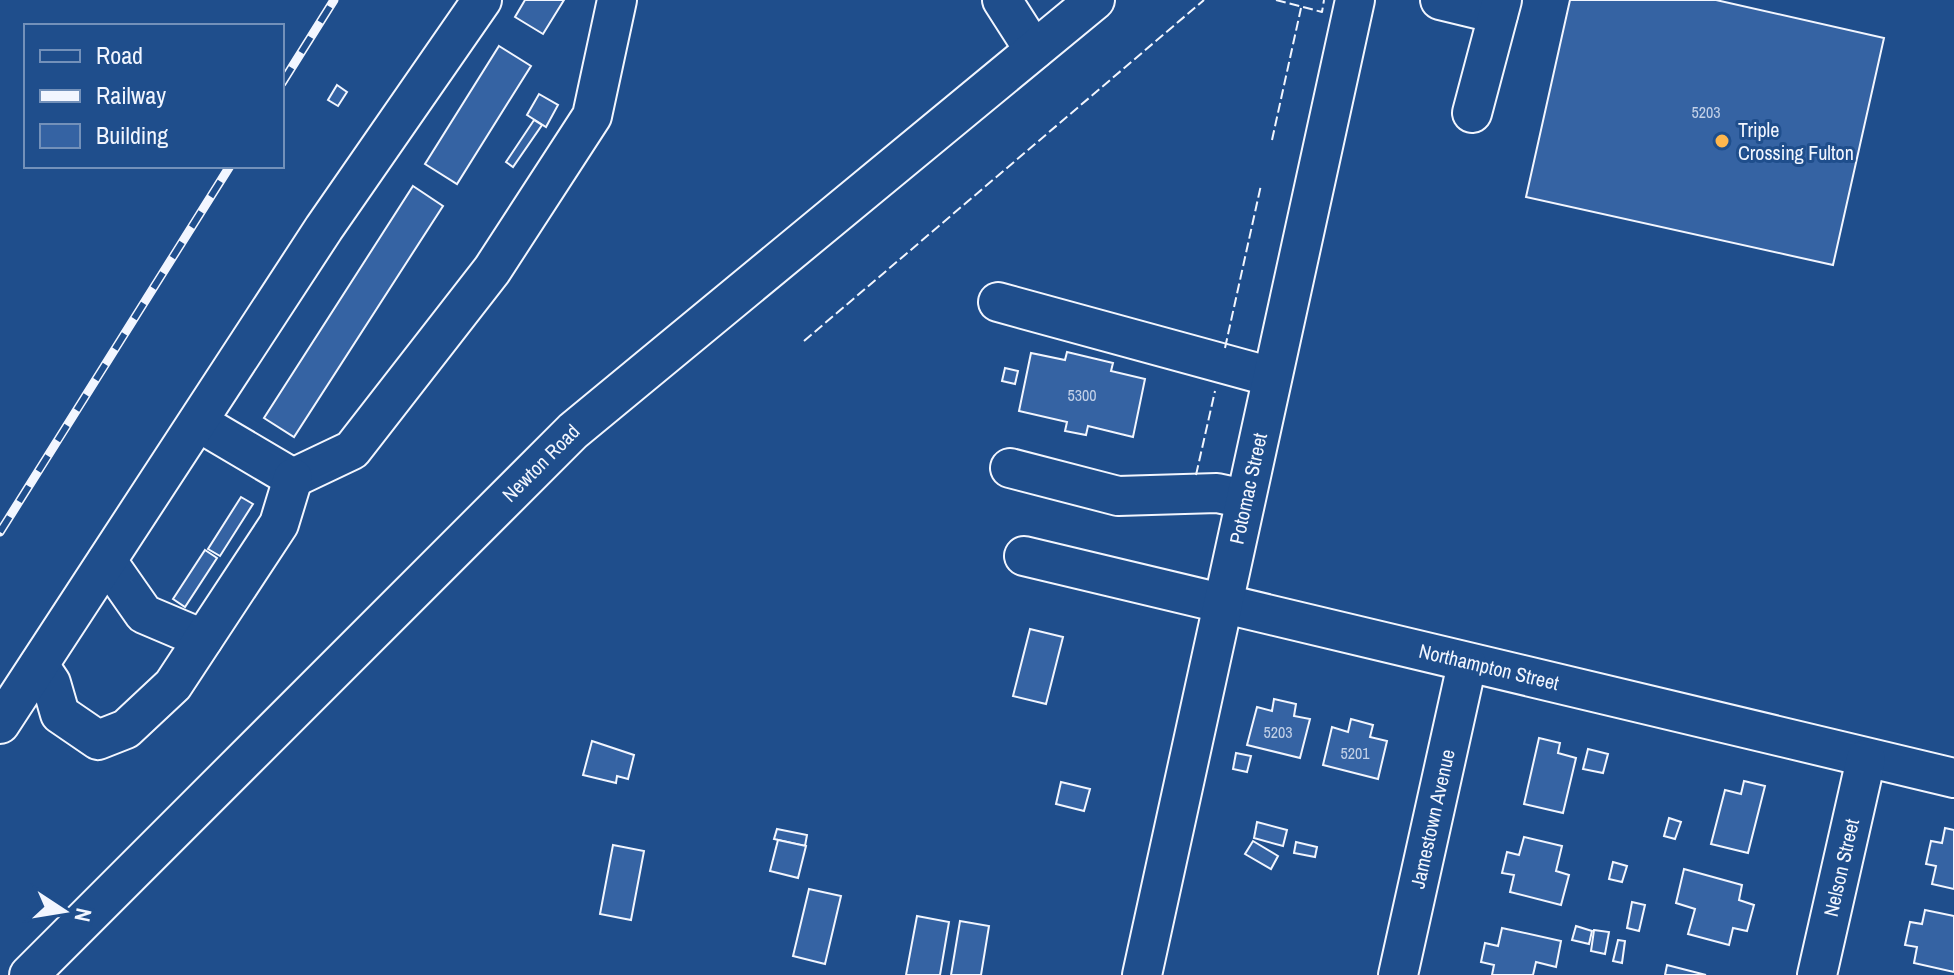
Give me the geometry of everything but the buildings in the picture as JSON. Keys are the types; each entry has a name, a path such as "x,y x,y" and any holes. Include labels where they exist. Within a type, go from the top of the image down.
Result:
{"street":[{"path":"0,724 324,228 482,0"},
{"path":"39,665 51,683 60,714 98,740 126,729 173,685 279,524 293,478 352,450 492,270 592,116 617,0"},
{"path":"1002,0 1034,50"},
{"name":"Newton Road","path":"29,975 573,431 1095,0"},
{"name":"Potomac Street","path":"1142,975 1355,0"},
{"path":"1440,0 1500,7 1472,113"},
{"path":"998,302 1272,377"},
{"path":"198,422 293,478"},
{"path":"1010,468 1118,496 1217,493 1245,499"},
{"name":"Northampton Street","path":"1024,556 1954,778"},
{"path":"107,561 144,614 203,639"},
{"name":"Jamestown Avenue","path":"1398,975 1467,664"},
{"name":"Nelson Street","path":"1817,975 1866,759"}],"railway":[{"path":"284,80 334,0"},
{"path":"0,532 229,168"}],"fence":[{"path":"804,341 1204,0"},
{"path":"1276,0 1322,12 1324,0"},
{"path":"1272,140 1301,8"},
{"path":"1225,348 1261,185"},
{"path":"1196,475 1215,391"}],"place":[{"name":"Triple Crossing Fulton","path":"1722,141"}]}
